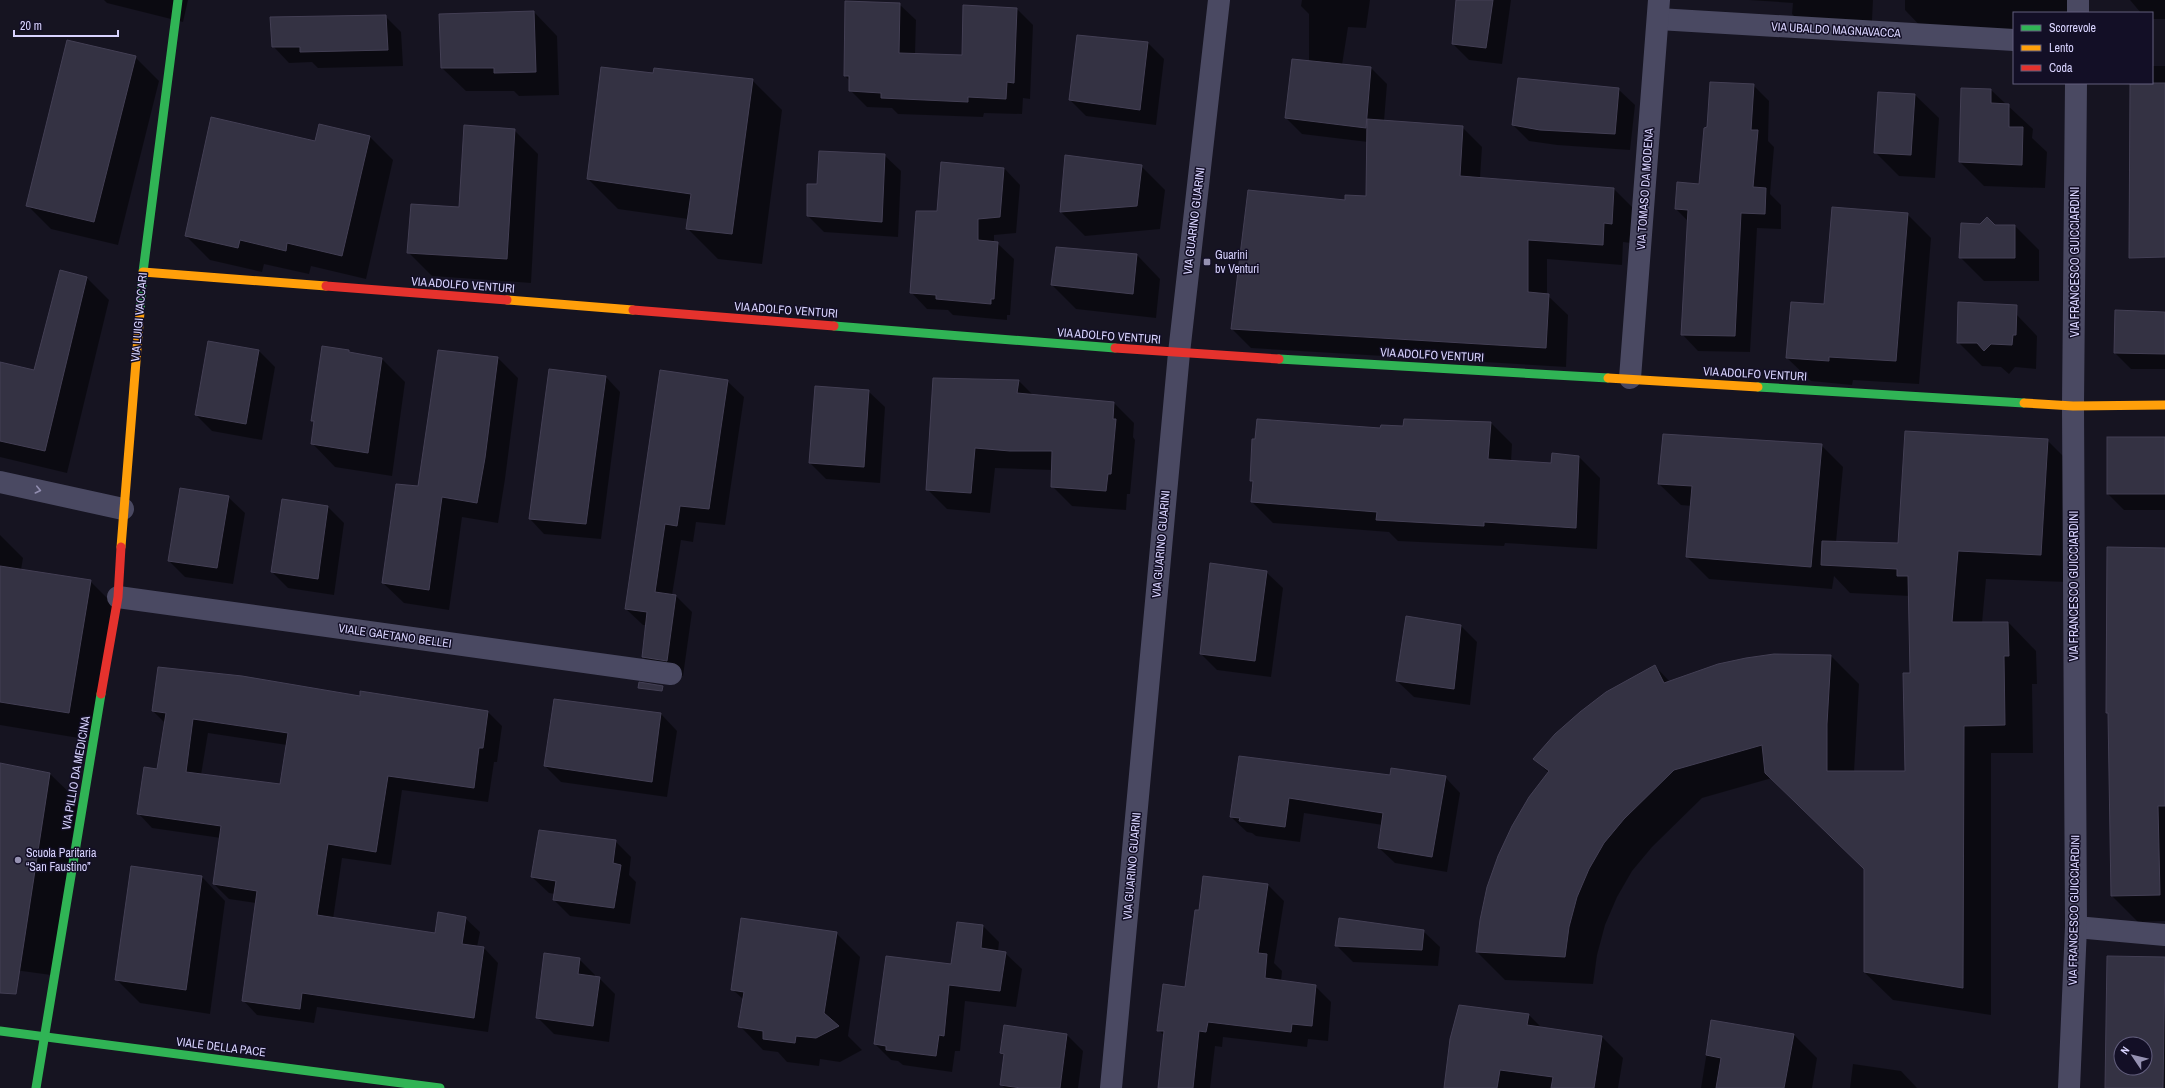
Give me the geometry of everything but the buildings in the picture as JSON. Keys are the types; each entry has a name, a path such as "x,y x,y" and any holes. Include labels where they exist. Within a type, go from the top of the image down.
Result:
{"street":[{"name":"VIA LUIGI VACCARI","path":"123,509 143,272 178,0"},
{"name":"VIA GUARINO GUARINI","path":"1111,1088 1178,353 1219,0"},
{"path":"2078,0 2078,12"},
{"name":"VIA UBALDO MAGNAVACCA","path":"1659,10 2013,40"},
{"name":"VIA TOMASO DA MODENA","path":"1630,378 1659,10"},
{"name":"VIA FRANCESCO GUICCIARDINI","path":"2069,1088 2076,927 2074,406 2076,84"},
{"name":"VIA ADOLFO VENTURI","path":"143,272 1178,353 1630,378 2074,406 2165,405"},
{"path":"0,482 123,509"},
{"name":"VIA PILLIO DA MEDICINA","path":"36,1088 43,1038 118,597 123,509"},
{"name":"VIALE GAETANO BELLEI","path":"118,597 671,674"},
{"path":"2076,927 2165,935"},
{"name":"VIALE DELLA PACE","path":"0,1031 377,1083 440,1088"}],"traffic: fast":[{"path":"140,312 143,272 178,0"},
{"path":"834,326 1115,348"},
{"path":"1279,359 1608,378"},
{"path":"1758,387 2024,403"},
{"path":"36,1088 101,694"},
{"path":"0,1031 440,1088"}],"traffic: slow":[{"path":"143,272 326,286"},
{"path":"507,300 633,310"},
{"path":"121,547 140,312"},
{"path":"1608,378 1758,387"},
{"path":"2024,403 2073,406 2165,405"}],"traffic: jam":[{"path":"326,286 507,300"},
{"path":"633,310 834,326"},
{"path":"1115,348 1279,359"},
{"path":"101,694 118,597 121,547"}],"place":[{"name":"Guarini bv Venturi","path":"1207,262"},
{"name":"Scuola Paritaria “San Faustino”","path":"18,860"}]}
